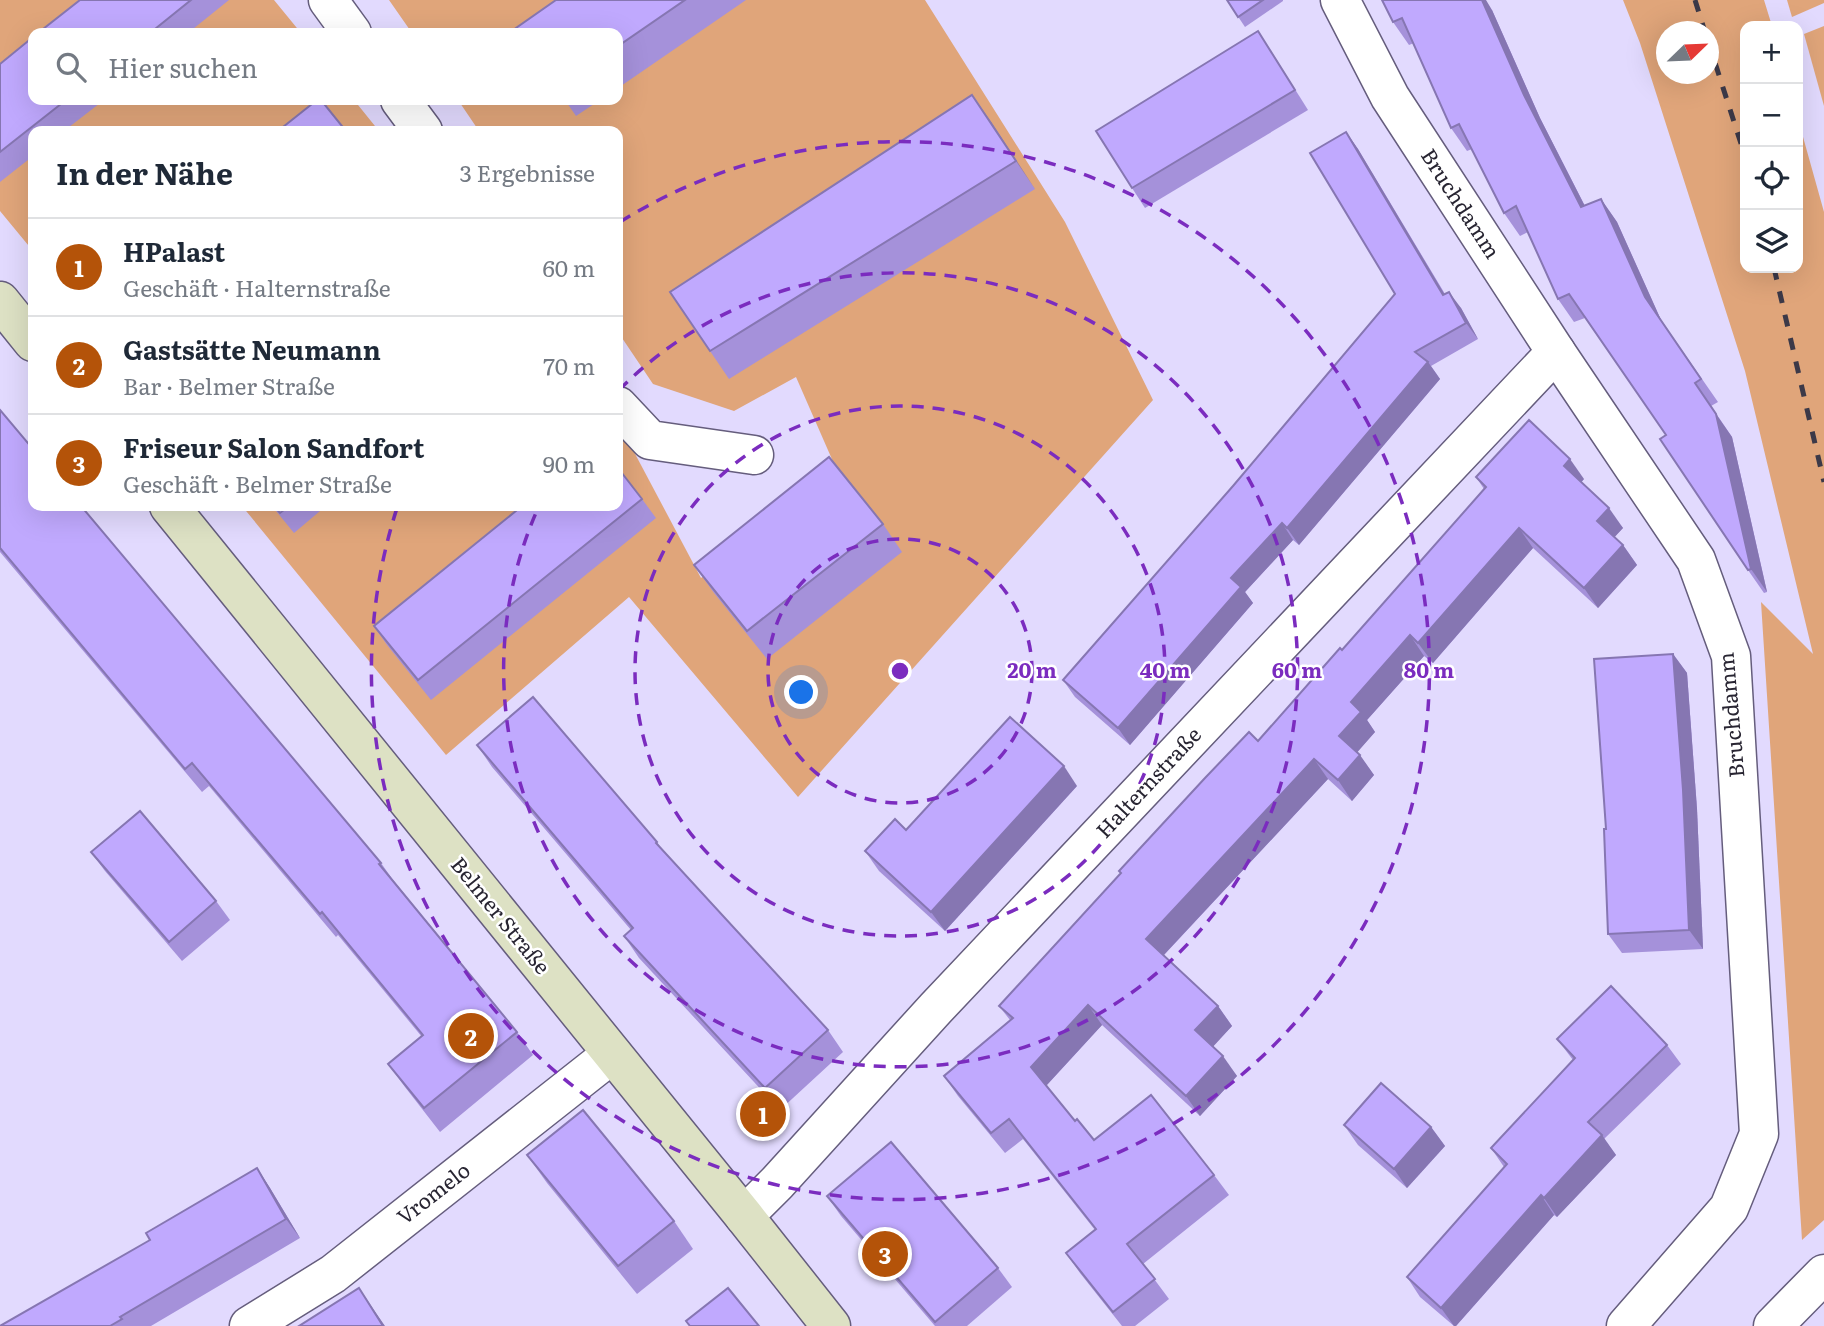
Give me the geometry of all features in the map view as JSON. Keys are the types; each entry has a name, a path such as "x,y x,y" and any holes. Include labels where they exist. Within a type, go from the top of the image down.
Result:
{"street":[{"path":"328,0 348,28"},
{"name":"Bruchdamm","path":"1340,0 1390,97 1556,352 1696,560 1731,656 1759,1134 1729,1208 1626,1326"},
{"path":"404,105 419,126"},
{"path":"0,301 28,336"},
{"name":"Halternstraße","path":"744,1216 936,1008 1556,352"},
{"path":"623,412 650,440 754,455"},
{"name":"Belmer Straße","path":"173,511 831,1326"},
{"name":"Vromelo","path":"249,1326 332,1274 612,1054"},
{"path":"1773,1326 1824,1274"}],"shaded area":[{"path":"0,0 274,0 297,28 28,28 28,105 358,105 375,126 28,126 28,245 0,211"},
{"path":"389,0 925,0 1065,222 1153,400 798,797 629,597 446,755 246,511 623,511 623,438 633,450 701,578 838,473 796,377 734,411 653,384 623,339 623,126 476,126 461,105 623,105 623,28 409,28"},
{"path":"1623,0 1764,0 1770,21 1740,21 1740,273 1803,273 1803,137 1824,212 1824,1220 1802,1240 1761,602 1813,654 1745,371 1640,43"},
{"path":"1787,0 1824,0 1824,3 1792,17"},
{"path":"1824,26 1824,106 1804,34"}],"building":[{"path":"80,0 191,0 156,28 44,28"},
{"path":"556,0 685,0 623,43 623,28 516,28"},
{"path":"1227,0 1263,0 1238,17"},
{"path":"1382,0 1482,0 1524,95 1581,207 1601,199 1645,297 1701,379 1695,383 1716,414 1751,569 1748,570 1660,439 1666,435 1569,294 1558,299 1516,206 1504,213 1459,124 1451,128 1402,18 1393,22"},
{"path":"1258,31 1295,90 1132,188 1096,131"},
{"path":"28,41 28,105 60,105 33,126 28,126 28,130 0,152 0,64"},
{"path":"972,95 1016,161 710,351 670,292"},
{"path":"311,105 325,105 342,126 284,126"},
{"path":"1346,132 1443,295 1449,292 1466,323 1415,352 1428,362 1287,528 1282,523 1231,578 1241,587 1118,728 1063,680 1233,486 1395,294 1310,153"},
{"path":"0,410 28,443 28,511 85,511 381,863 379,864 517,1032 424,1108 388,1064 423,1035 322,912 320,914 192,763 185,769 0,548"},
{"path":"1529,420 1570,459 1564,466 1609,508 1597,521 1623,545 1584,588 1519,528 1418,643 1410,635 1351,702 1361,712 1339,736 1360,755 1338,780 1314,759 1146,939 1218,1006 1195,1030 1223,1056 1186,1096 1088,1005 1031,1067 1094,1140 1151,1095 1214,1175 1127,1244 1155,1279 1113,1312 1066,1253 1096,1229 1009,1119 991,1133 944,1076 1013,1018 999,1006 1205,778 1249,732 1258,741 1340,648 1342,650 1486,487 1476,477"},
{"path":"829,457 883,524 747,631 694,565"},
{"path":"623,474 642,499 418,680 374,626 516,511 623,511"},
{"path":"1673,654 1683,790 1689,930 1608,934 1606,829 1594,659"},
{"path":"533,697 656,843 828,1030 765,1088 624,936 633,928 477,745"},
{"path":"1010,717 1064,766 931,912 865,851 895,819 906,830"},
{"path":"140,811 216,901 169,942 91,852"},
{"path":"1611,986 1667,1045 1588,1122 1602,1135 1544,1198 1541,1195 1441,1308 1407,1277 1507,1164 1491,1148 1575,1058 1557,1039"},
{"path":"1381,1083 1431,1127 1394,1169 1344,1125"},
{"path":"583,1110 674,1221 618,1266 527,1155"},
{"path":"891,1142 998,1268 935,1322 827,1196"},
{"path":"257,1168 286,1219 120,1317 122,1319 110,1326 0,1326 150,1240 146,1233"},
{"path":"359,1288 383,1326 299,1326"},
{"path":"728,1288 759,1326 690,1326 686,1321"}],"railway":[{"path":"1695,0 1702,21"},
{"path":"1719,75 1742,147"},
{"path":"1775,273 1824,482"}],"place":[{"name":"Gastsätte Neumann","path":"471,1036"},
{"name":"HPalast","path":"763,1114"},
{"name":"Friseur Salon Sandfort","path":"885,1254"}]}
